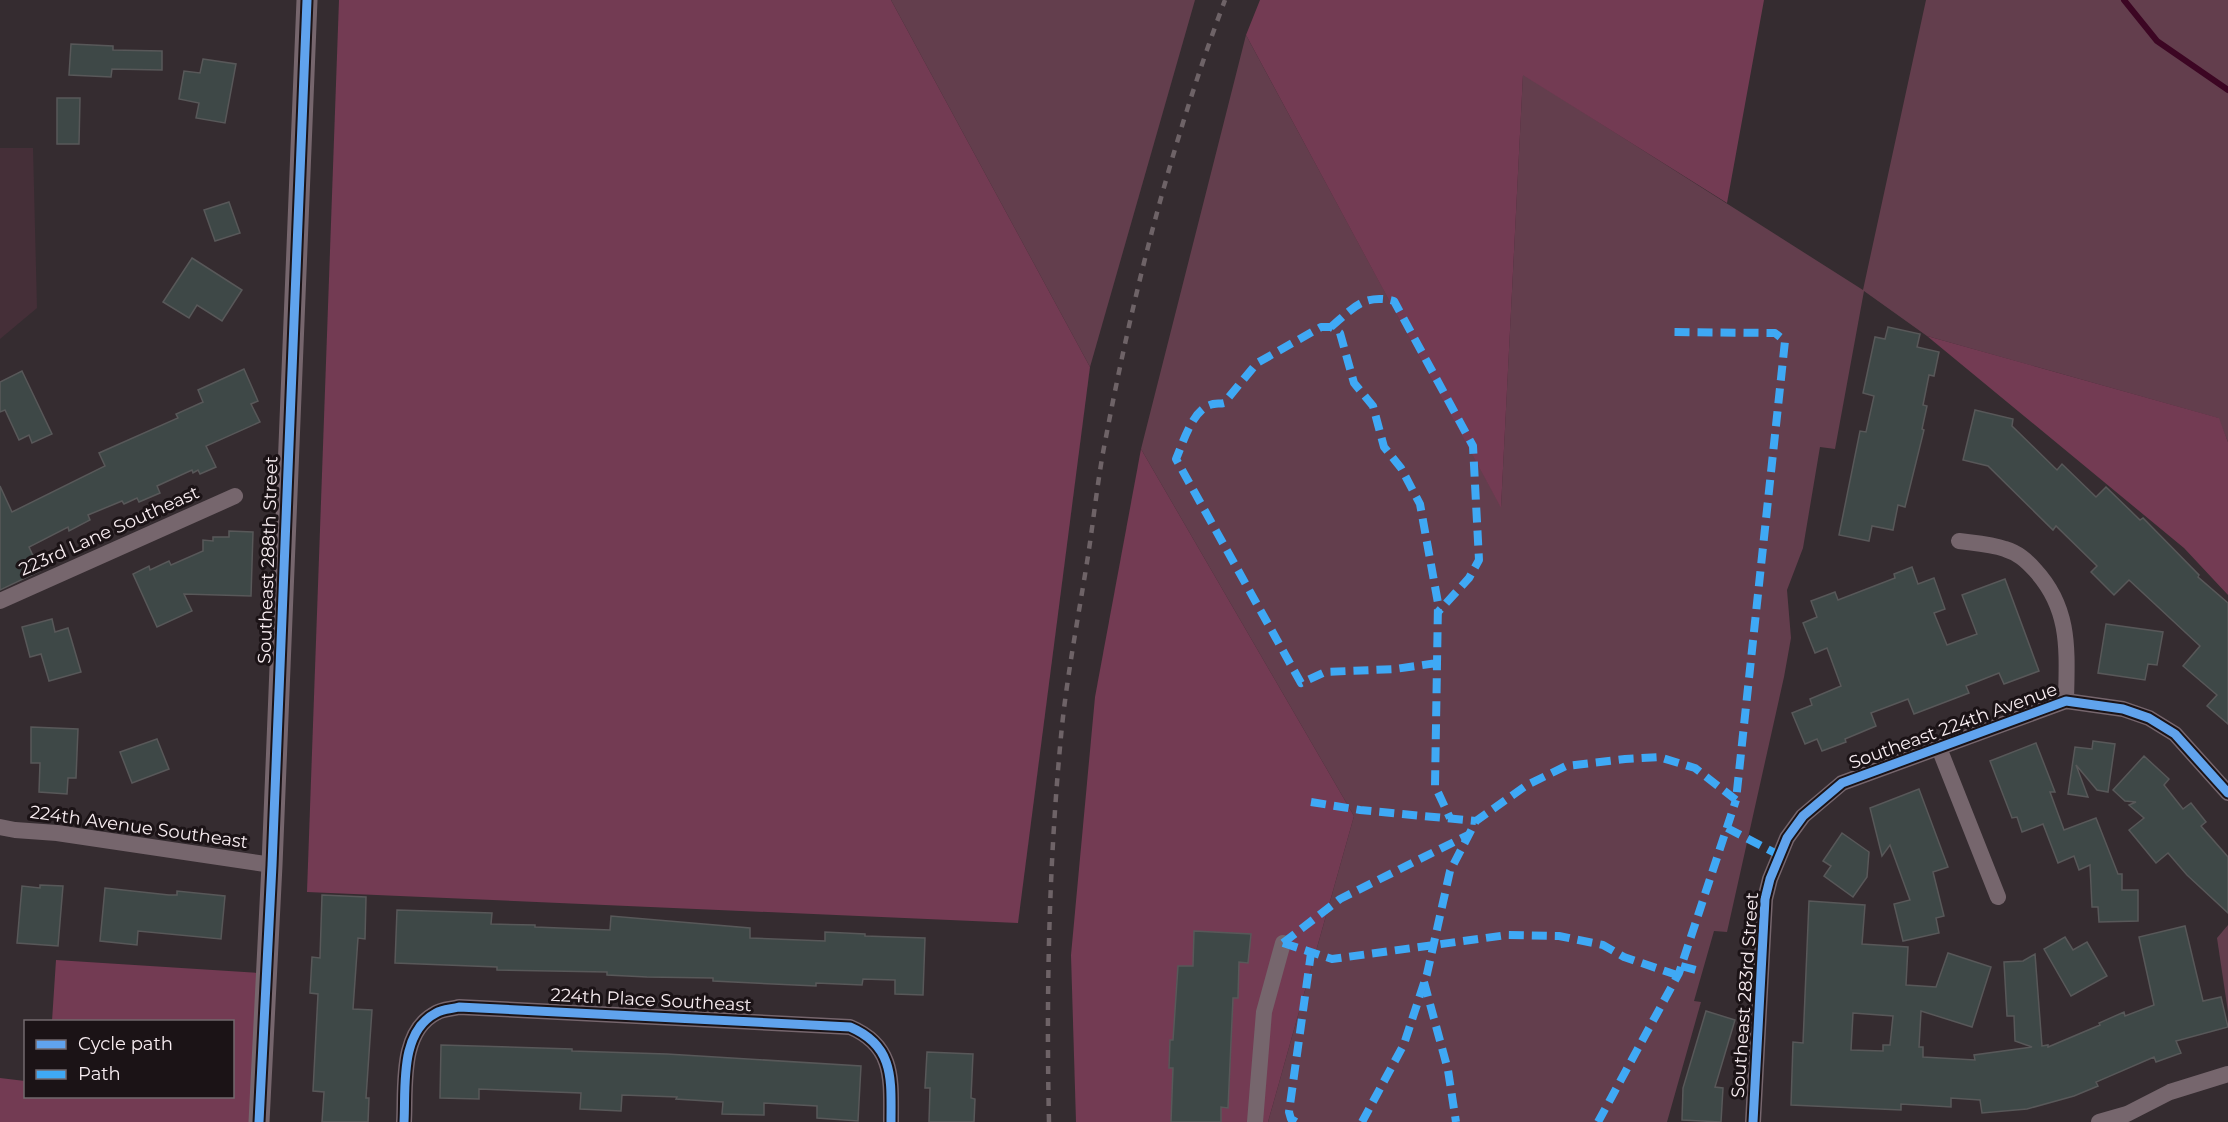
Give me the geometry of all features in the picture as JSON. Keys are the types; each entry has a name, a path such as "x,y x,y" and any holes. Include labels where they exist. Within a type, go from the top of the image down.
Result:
{"street":[{"name":"Southeast 288th Street","path":"259,1122 272,865 307,0"},
{"name":"223rd Lane Southeast","path":"0,602 235,496"},
{"path":"1959,540 2004,548 2023,557 2048,584 2058,603 2064,622 2067,651 2066,701"},
{"name":"Southeast 224th Avenue","path":"1787,838 1803,816 1842,783 2066,701 2123,708 2149,718 2175,734 2228,793"},
{"path":"1939,748 1998,897"},
{"name":"224th Avenue Southeast","path":"0,827 57,833 272,865"},
{"name":"Southeast 283rd Street","path":"1753,1122 1765,899 1773,871 1787,838"},
{"path":"1255,1122 1261,1031 1283,943"},
{"name":"224th Place Southeast","path":"404,1122 409,1050 421,1024 436,1012 459,1007 850,1027 863,1032 879,1046 885,1058 891,1079 891,1122"},
{"path":"2099,1122 2129,1118 2170,1092 2228,1074"}],"shaded area":[{"path":"339,0 891,0 1090,367 1018,923 307,892"},
{"path":"891,0 1195,0 1090,367"},
{"path":"1260,0 1764,0 1727,203 1523,75 1501,508 1246,35"},
{"path":"1926,0 2228,0 2228,442 2218,418 1927,336 1864,291 1835,449 1820,447 1803,548 1787,590 1791,638 1727,932 1714,931 1694,1001 1701,1002 1667,1122 1268,1122 1354,816 1141,449 1246,35 1501,507 1523,74 1863,290"},
{"path":"0,148 33,148 37,308 0,339"},
{"path":"1927,336 2219,418 2228,442 2228,595 2184,548"},
{"path":"1141,449 1354,816 1268,1122 1076,1122 1071,955 1095,697"},
{"path":"2228,925 2228,1012 2217,938"},
{"path":"56,960 258,973 251,1122 0,1122 0,1078 24,1081 24,1098 234,1098 234,1020 52,1020"}],"building":[{"path":"71,44 113,46 113,50 162,51 162,70 112,69 111,77 69,75"},
{"path":"203,59 236,64 225,123 196,118 199,103 179,99 184,71 200,73"},
{"path":"57,98 80,98 79,144 57,144"},
{"path":"229,202 240,233 215,241 204,210"},
{"path":"192,258 242,290 222,321 197,305 189,318 163,302"},
{"path":"1888,327 1920,334 1917,347 1939,352 1934,376 1929,375 1923,405 1927,406 1922,429 1924,430 1905,507 1898,505 1893,530 1872,526 1869,541 1839,535 1860,431 1866,432 1874,396 1863,393 1875,337 1885,339"},
{"path":"244,369 258,401 251,404 260,422 206,446 216,467 200,474 198,470 193,473 192,470 157,486 160,493 139,502 137,498 124,504 122,501 88,515 90,520 69,531 68,527 29,547 40,571 0,590 0,486 12,512 105,466 99,453 178,418 176,414 203,402 198,390"},
{"path":"22,371 52,434 32,443 29,435 19,440 5,410 0,412 0,382"},
{"path":"1975,410 2013,419 2012,426 2057,470 2062,464 2096,497 2106,487 2140,520 2143,518 2199,575 2198,577 2228,603 2228,724 2207,706 2217,695 2183,666 2200,646 2129,580 2114,595 2091,572 2097,566 2056,526 2053,530 1988,466 1963,460"},
{"path":"229,531 253,532 251,596 184,594 192,611 157,627 133,574 149,566 150,570 169,561 171,565 203,551 203,540 213,541 213,537 229,537"},
{"path":"1912,567 1918,584 1934,578 1945,609 1934,613 1947,645 1977,634 1962,595 2005,579 2039,671 2004,684 1999,673 1966,686 1969,693 1914,714 1908,699 1871,713 1876,726 1845,739 1846,742 1822,751 1817,739 1805,744 1792,713 1812,705 1810,699 1841,686 1827,648 1815,653 1803,623 1817,617 1811,601 1835,592 1838,600 1895,578 1894,574"},
{"path":"52,619 55,632 68,628 81,672 49,681 41,654 30,657 22,627"},
{"path":"2106,624 2163,632 2157,665 2148,664 2145,680 2098,673"},
{"path":"31,727 78,729 76,778 68,778 67,794 39,792 40,763 31,763"},
{"path":"157,739 169,769 132,783 120,752"},
{"path":"2093,741 2115,744 2108,792 2097,790 2076,765 2088,797 2068,794 2075,747 2092,749"},
{"path":"2036,743 2055,792 2050,792 2064,830 2096,818 2118,874 2122,874 2122,890 2138,890 2138,921 2099,922 2098,907 2092,907 2090,865 2079,870 2074,856 2058,863 2043,824 2022,832 2017,817 2012,818 1990,761"},
{"path":"2144,756 2169,779 2164,785 2183,809 2191,803 2206,822 2201,826 2228,857 2228,913 2187,875 2168,853 2156,863 2129,830 2144,818 2129,805 2136,802 2125,801 2113,790"},
{"path":"1919,789 1948,867 1933,872 1944,916 1936,918 1939,933 1903,941 1894,904 1910,900 1890,845 1882,856 1870,808"},
{"path":"1842,833 1869,852 1867,877 1853,897 1824,876 1831,866 1823,861"},
{"path":"40,885 63,886 58,946 17,943 22,886 40,888"},
{"path":"105,888 169,895 177,895 177,891 225,896 221,939 138,931 137,945 100,941"},
{"path":"322,895 366,897 365,939 358,938 353,1009 372,1010 366,1098 369,1098 368,1122 322,1122 324,1092 313,1091 318,994 310,993 312,957 320,958"},
{"path":"1809,901 1865,905 1862,944 1908,947 1906,985 1936,987 1948,953 1991,967 1972,1027 1921,1011 1919,1047 1923,1047 1923,1057 1975,1060 1974,1055 2032,1047 2015,1041 2014,1016 2007,1016 2004,962 2023,961 2035,954 2042,1046 2048,1045 2048,1047 2124,1012 2125,1016 2154,1005 2139,937 2185,926 2203,1001 2221,997 2228,1027 2176,1041 2181,1053 2156,1062 2154,1057 2096,1082 2098,1086 2074,1096 2027,1109 1982,1113 1980,1100 1951,1098 1951,1107 1901,1104 1901,1110 1791,1105 1793,1042 1803,1043","holes":["1853,1013 1893,1016 1890,1045 1883,1045 1883,1051 1851,1050"]},
{"path":"397,910 492,913 491,924 535,925 535,927 610,930 611,916 750,928 750,938 825,941 825,932 925,938 923,995 895,994 895,980 863,979 862,985 816,983 816,986 713,981 713,978 607,975 607,972 497,970 497,967 395,963"},
{"path":"1194,931 1251,934 1248,963 1239,962 1238,998 1233,998 1228,1108 1221,1107 1221,1122 1171,1122 1173,1068 1169,1068 1170,1040 1173,1040 1178,966 1193,966"},
{"path":"2065,937 2073,950 2087,942 2107,976 2071,996 2044,949"},
{"path":"1706,1011 1735,1020 1715,1087 1723,1088 1721,1122 1682,1120 1683,1088"},
{"path":"441,1045 572,1049 572,1051 667,1054 861,1066 858,1121 817,1118 817,1106 764,1103 764,1115 722,1114 723,1102 676,1099 677,1097 622,1095 621,1111 580,1109 581,1093 479,1089 479,1099 440,1098"},
{"path":"927,1052 973,1054 971,1098 975,1099 974,1122 929,1122 930,1088 925,1088"}],"waterway":[{"path":"2124,0 2157,41 2228,90"}],"railway":[{"path":"1049,1122 1048,1023 1054,825 1067,684 1101,467 1129,326 1156,216 1188,107 1225,0"}],"marked path":[{"path":"1331,327 1352,309 1366,301 1374,299 1394,301 1473,446 1479,560 1469,578 1438,612"},
{"path":"1437,663 1395,669 1325,672 1301,683 1176,459 1189,428 1204,408 1212,404 1224,403 1257,363 1321,327 1331,327 1340,333 1354,383 1373,406 1384,447 1401,468 1420,504 1438,603 1435,786 1450,818"},
{"path":"1362,1122 1404,1044 1427,974 1450,871 1476,821 1527,785 1566,766 1625,759 1659,757 1695,768 1736,800 1785,341 1775,333 1668,332"},
{"path":"1598,1122 1679,973 1736,800"},
{"path":"1311,802 1360,810 1476,821"},
{"path":"1727,828 1779,855"},
{"path":"1283,943 1340,899 1468,835"},
{"path":"1283,943 1332,959 1507,935 1559,936 1603,945 1624,957 1677,975"},
{"path":"1296,1122 1291,1119 1289,1112 1311,953"},
{"path":"1681,966 1703,972"},
{"path":"1424,982 1448,1070 1456,1122"}],"cycle path":[{"path":"259,1122 272,865 307,0"},
{"path":"1753,1122 1765,899 1770,879 1787,838 1803,816 1842,783 2066,701 2123,709 2149,718 2175,734 2228,793"},
{"path":"404,1122 407,1062 416,1033 424,1022 436,1013 459,1007 850,1027 865,1035 883,1054 890,1078 891,1122"}]}
